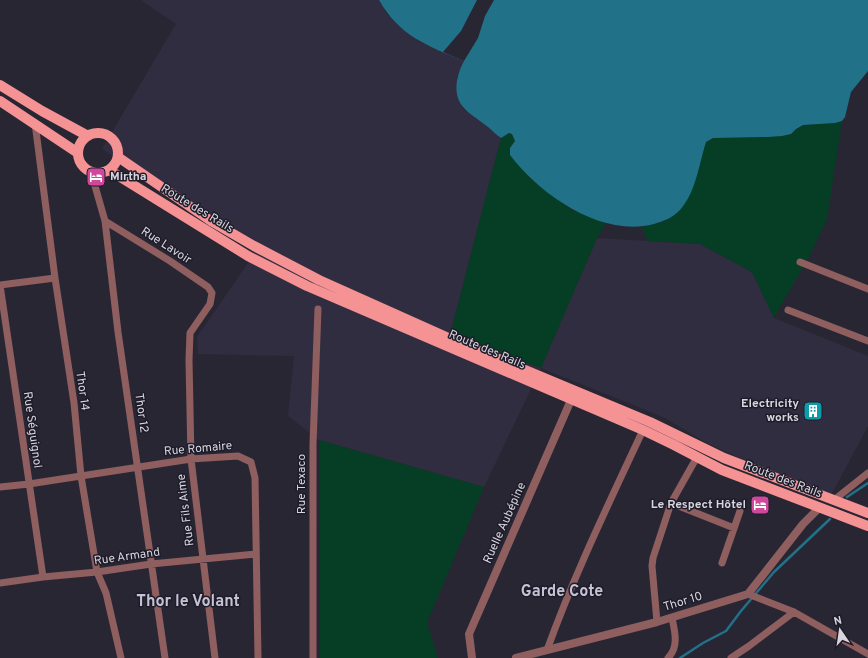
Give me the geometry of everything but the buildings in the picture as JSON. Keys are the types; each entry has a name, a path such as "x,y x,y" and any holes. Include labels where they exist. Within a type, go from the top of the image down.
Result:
{"main road":[{"path":"0,85 42,111 88,136"},
{"path":"0,101 78,153"},
{"path":"98,133 107,136 116,145 118,158 116,163 109,170 103,173 91,172 81,165 78,153 79,146 88,136 98,133"},
{"name":"Route des Rails","path":"118,158 211,221 254,246 320,280 453,340 650,422 724,458 868,513"},
{"name":"Route des Rails","path":"109,170 248,256 307,286 643,430 722,470 868,526"}],"street":[{"name":"Thor 14","path":"35,123 55,278 74,403 81,476 97,572 106,592 121,658"},
{"name":"Thor 12","path":"91,172 105,221 118,332 165,658"},
{"name":"Rue Lavoir","path":"105,221 170,261 208,288 212,293"},
{"path":"800,262 868,289"},
{"path":"0,285 55,278"},
{"name":"Rue Séguignol","path":"0,285 43,577"},
{"name":"Rue Fils Aime","path":"212,293 210,304 190,333 189,360 191,459 215,658"},
{"name":"Rue Texaco","path":"312,658 313,444 318,309"},
{"path":"788,310 868,341"},
{"name":"Ruelle Aubépine","path":"472,658 469,634 572,400"},
{"path":"547,650 599,522 643,430"},
{"name":"Rue Romaire","path":"0,488 191,459 238,456 251,462 255,478 258,658"},
{"path":"657,622 652,562 671,504 697,457"},
{"path":"834,500 868,473"},
{"path":"671,504 734,528"},
{"path":"822,509 803,524 748,594 794,612 868,654"},
{"path":"722,563 740,511"},
{"name":"Rue Armand","path":"0,583 152,564 256,554"},
{"name":"Thor 10","path":"516,658 672,618 748,594"},
{"path":"731,658 794,612"},
{"path":"668,658 673,653 676,637 672,618"}],"shaded area":[{"path":"141,0 379,0 386,13 399,26 418,41 464,61 457,78 458,97 463,108 501,138 450,335 541,368 484,487 319,440 288,416 294,356 198,354 197,337 259,247 102,149 176,24"},
{"path":"597,238 700,244 752,272 774,318 868,356 868,426 829,499 707,443 663,417 541,368"}],"green space":[{"path":"842,121 827,219 811,253 774,318 752,272 700,244 648,241 641,227 668,219 683,205 693,185 706,142 713,138 782,136 791,134 803,125 835,123"},
{"path":"509,133 512,134 515,141 510,148 510,155 530,178 572,210 606,223 597,238 541,368 450,335 501,138"},
{"path":"319,440 484,487 427,623 438,658 320,658"}],"water":[{"path":"379,0 868,0 868,71 851,92 845,117 842,121 835,123 803,125 791,134 782,136 713,138 706,142 690,195 677,213 668,219 654,224 634,227 614,225 593,219 574,210 538,185 510,155 510,148 515,141 512,134 509,133 501,138 469,113 460,103 456,85 464,61 427,45 405,31 396,23"}],"pier":[{"path":"477,0 494,0 485,16 478,38 464,61 443,52 461,31"}],"waterway":[{"path":"847,497 868,483"},
{"path":"680,658 703,643 726,631 774,572 830,519"}],"place":[{"name":"Mirtha","path":"96,177"},
{"name":"Electricity works","path":"813,411"},
{"name":"Le Respect Hôtel","path":"760,505"}],"district":[{"name":"Garde Cote","path":"562,592"},
{"name":"Thor le Volant","path":"188,602"}]}
